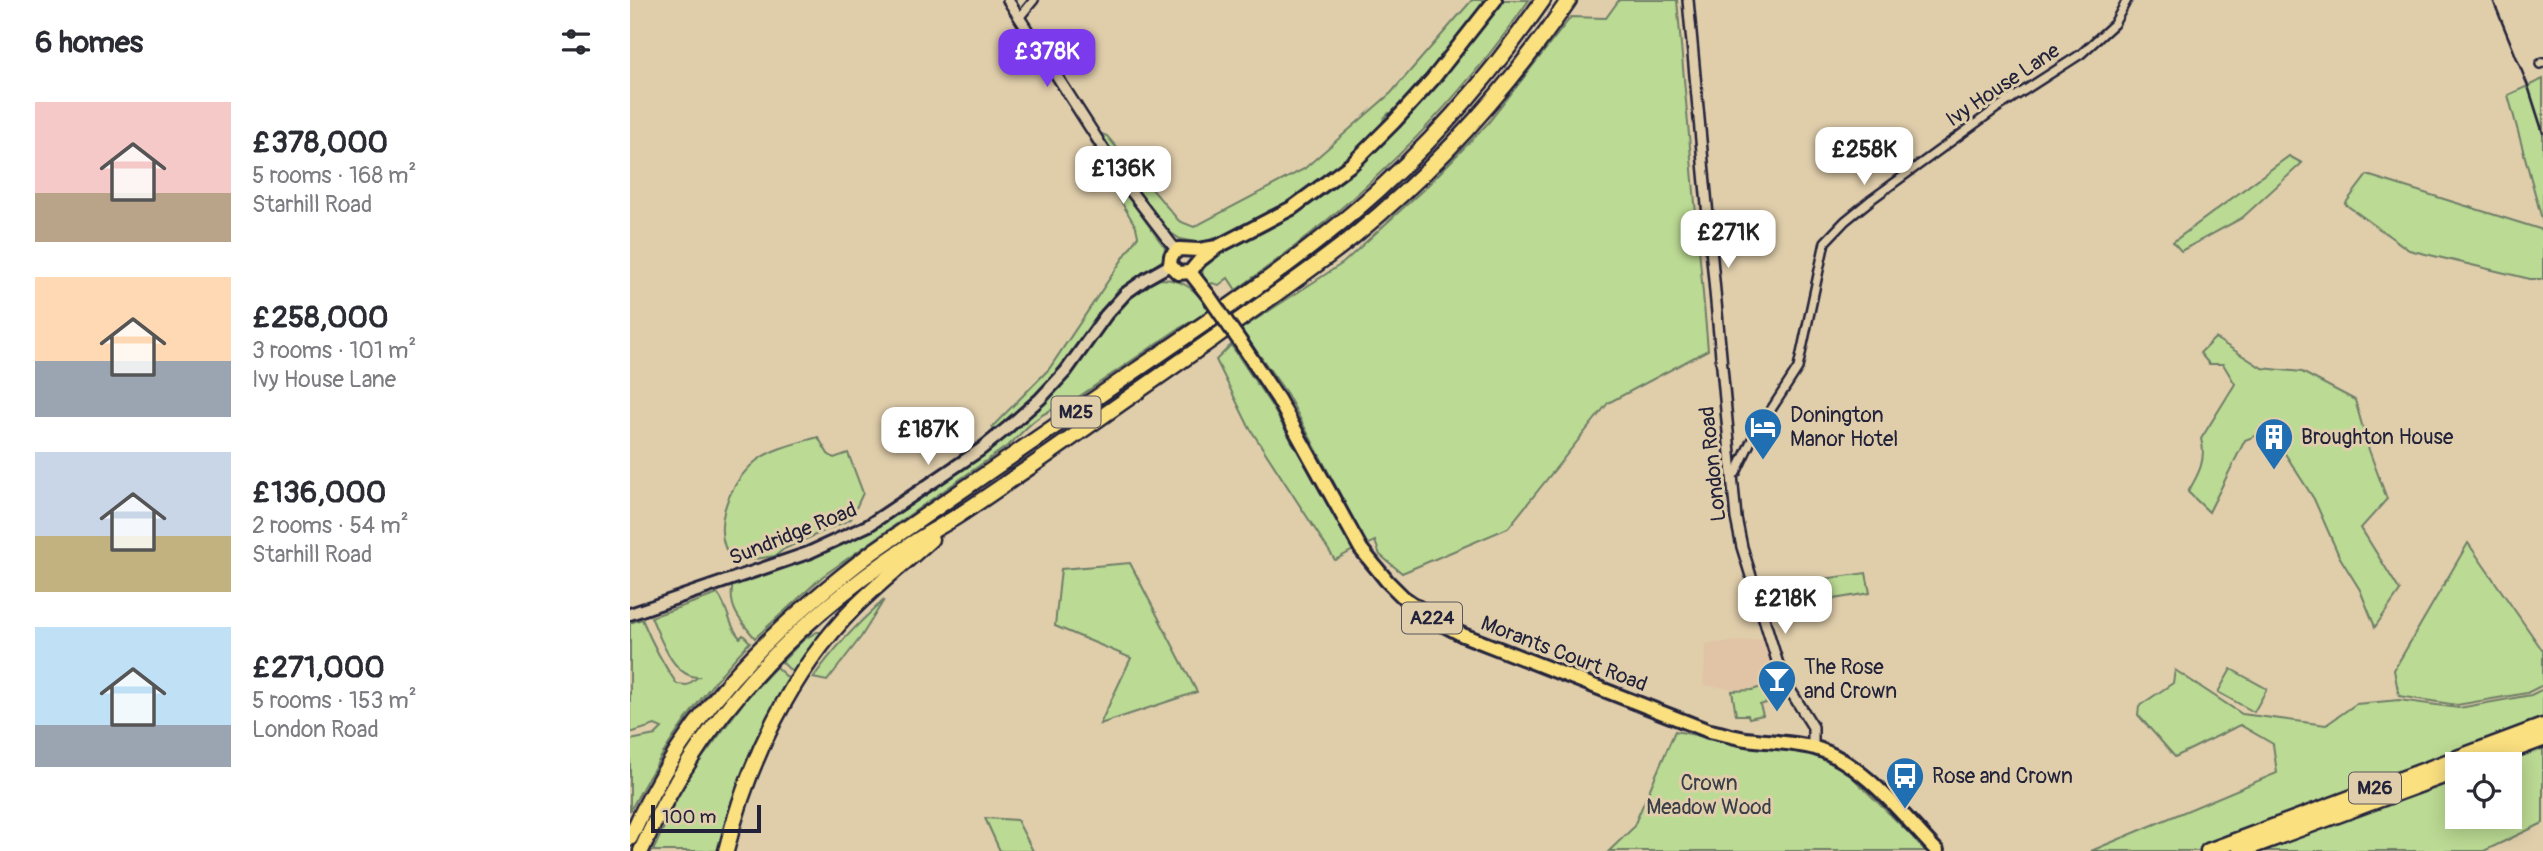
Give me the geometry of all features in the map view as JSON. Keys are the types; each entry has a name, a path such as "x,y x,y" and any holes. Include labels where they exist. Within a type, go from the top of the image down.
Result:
{"highway":[{"name":"M25","path":"630,838 659,782 695,723 774,633 874,551 1233,304 1328,233 1387,182 1443,126 1496,64 1543,0"},
{"name":"M25","path":"641,851 667,797 697,747 732,700 815,616 908,545 959,515 1284,289 1356,234 1420,176 1468,127 1514,75 1569,0"},
{"name":"M25","path":"726,851 738,807 760,752 788,697 810,662 831,633 861,601 959,515"},
{"name":"M26","path":"2208,851 2543,726"},
{"path":"2508,752 2543,739"},
{"name":"M26","path":"2240,851 2445,775"}],"main road":[{"path":"1217,247 1181,249 1171,256 1170,265 1178,273 1193,268 1217,247 1292,208 1353,163 1432,80 1495,0"},
{"path":"1181,249 1195,257 1193,268"},
{"name":"Sundridge Road","path":"630,614 808,553 869,525 959,465 1006,429 1066,371 1106,315 1126,293 1170,265"},
{"name":"Morants Court Road","path":"1193,268 1208,295 1278,399 1361,549 1387,581 1421,611 1463,635 1709,731 1813,747"},
{"name":"A224","path":"1813,747 1851,766 1937,851"}],"street":[{"path":"1008,0 1130,190 1181,249"},
{"path":"1019,18 1034,0"},
{"name":"London Road","path":"1688,0 1732,475 1742,547 1778,664 1790,690 1813,727 1813,747"},
{"name":"Ivy House Lane","path":"1732,475 1798,368 1825,242 1872,198 1997,108 2081,54 2115,24 2127,0"}],"shaded area":[{"path":"1765,639 1779,680 1754,688 1732,689 1703,685 1706,644"}],"green space":[{"path":"1472,0 1488,0 1440,63 1392,116 1389,113 1384,118 1381,127 1348,158 1292,200 1235,232 1199,243 1180,239 1168,231 1097,132 1107,136 1179,221 1194,227 1304,169 1391,93"},
{"path":"1502,0 1529,0 1466,83 1396,158 1319,227 1236,290 1228,278 1219,285 1212,283 1208,286 1202,273 1206,260 1301,211 1342,181 1393,134 1461,55"},
{"path":"1619,0 1677,0 1708,350 1608,403 1508,528 1402,573 1380,555 1375,541 1367,545 1287,394 1241,329 1343,263 1427,186 1488,123 1571,17 1606,18"},
{"path":"2543,79 2543,223 2508,95"},
{"path":"1090,138 1165,248 1163,260 1118,290 1043,389 995,432 992,427 1049,369 1138,236 1136,227 1106,176"},
{"path":"2289,156 2302,163 2242,218 2181,251 2173,242"},
{"path":"2367,175 2543,230 2543,279 2530,279 2409,250 2345,204"},
{"path":"1160,279 1177,281 1190,288 1210,311 1178,329 1055,413 1051,410 1039,417 1010,444 823,576 755,638 740,620 734,607 733,584 813,559 814,556 883,521 972,460 1032,413 1060,384 1127,301"},
{"path":"2215,338 2262,368 2302,372 2355,400 2387,499 2361,528 2400,591 2375,627 2360,590 2339,556 2314,499 2270,430 2245,440 2209,512 2188,492 2202,461 2201,439 2235,384 2223,364 2209,364 2200,353"},
{"path":"1231,345 1273,408 1353,550 1335,560 1249,427 1216,360"},
{"path":"818,437 828,454 834,458 848,453 863,493 851,519 784,549 775,556 734,562 726,550 722,523 730,495 737,482 763,456"},
{"path":"2468,543 2543,651 2543,685 2527,693 2457,705 2399,696 2394,670"},
{"path":"1130,563 1197,692 1100,724 1131,658 1055,626 1061,569"},
{"path":"1866,573 1870,593 1827,600 1822,579"},
{"path":"718,594 736,633 740,638 743,635 750,642 715,681 684,722 630,811 630,740 655,735 662,728 655,725 630,733 630,623 642,619 677,684 687,685 698,677 689,675 674,663 651,617"},
{"path":"884,600 861,637 827,681 813,678 846,637"},
{"path":"821,632 794,674 782,662 803,640"},
{"path":"776,667 790,680 756,740 730,807 719,851 653,851 685,781 747,698"},
{"path":"2231,669 2267,689 2254,712 2218,692"},
{"path":"2175,670 2242,714 2326,725 2356,704 2399,700 2459,708 2531,695 2543,689 2543,823 2484,851 2091,851 2277,773 2273,744 2240,725 2175,757 2138,715 2139,706 2173,683"},
{"path":"1768,685 1776,700 1760,705 1763,715 1749,718 1748,715 1736,715 1732,691 1752,690"},
{"name":"Crown Meadow Wood","path":"1675,731 1819,755 1844,769 1927,851 1609,851 1633,828"},
{"path":"985,818 1017,820 1033,851 1000,851"}],"railway":[{"path":"2493,0 2528,86 2543,133"}],"place":[{"name":"Donington Manor Hotel","path":"1763,461"},
{"name":"Broughton House","path":"2274,471"},
{"name":"The Rose and Crown","path":"1777,713"},
{"name":"Rose and Crown","path":"1905,810"}]}
